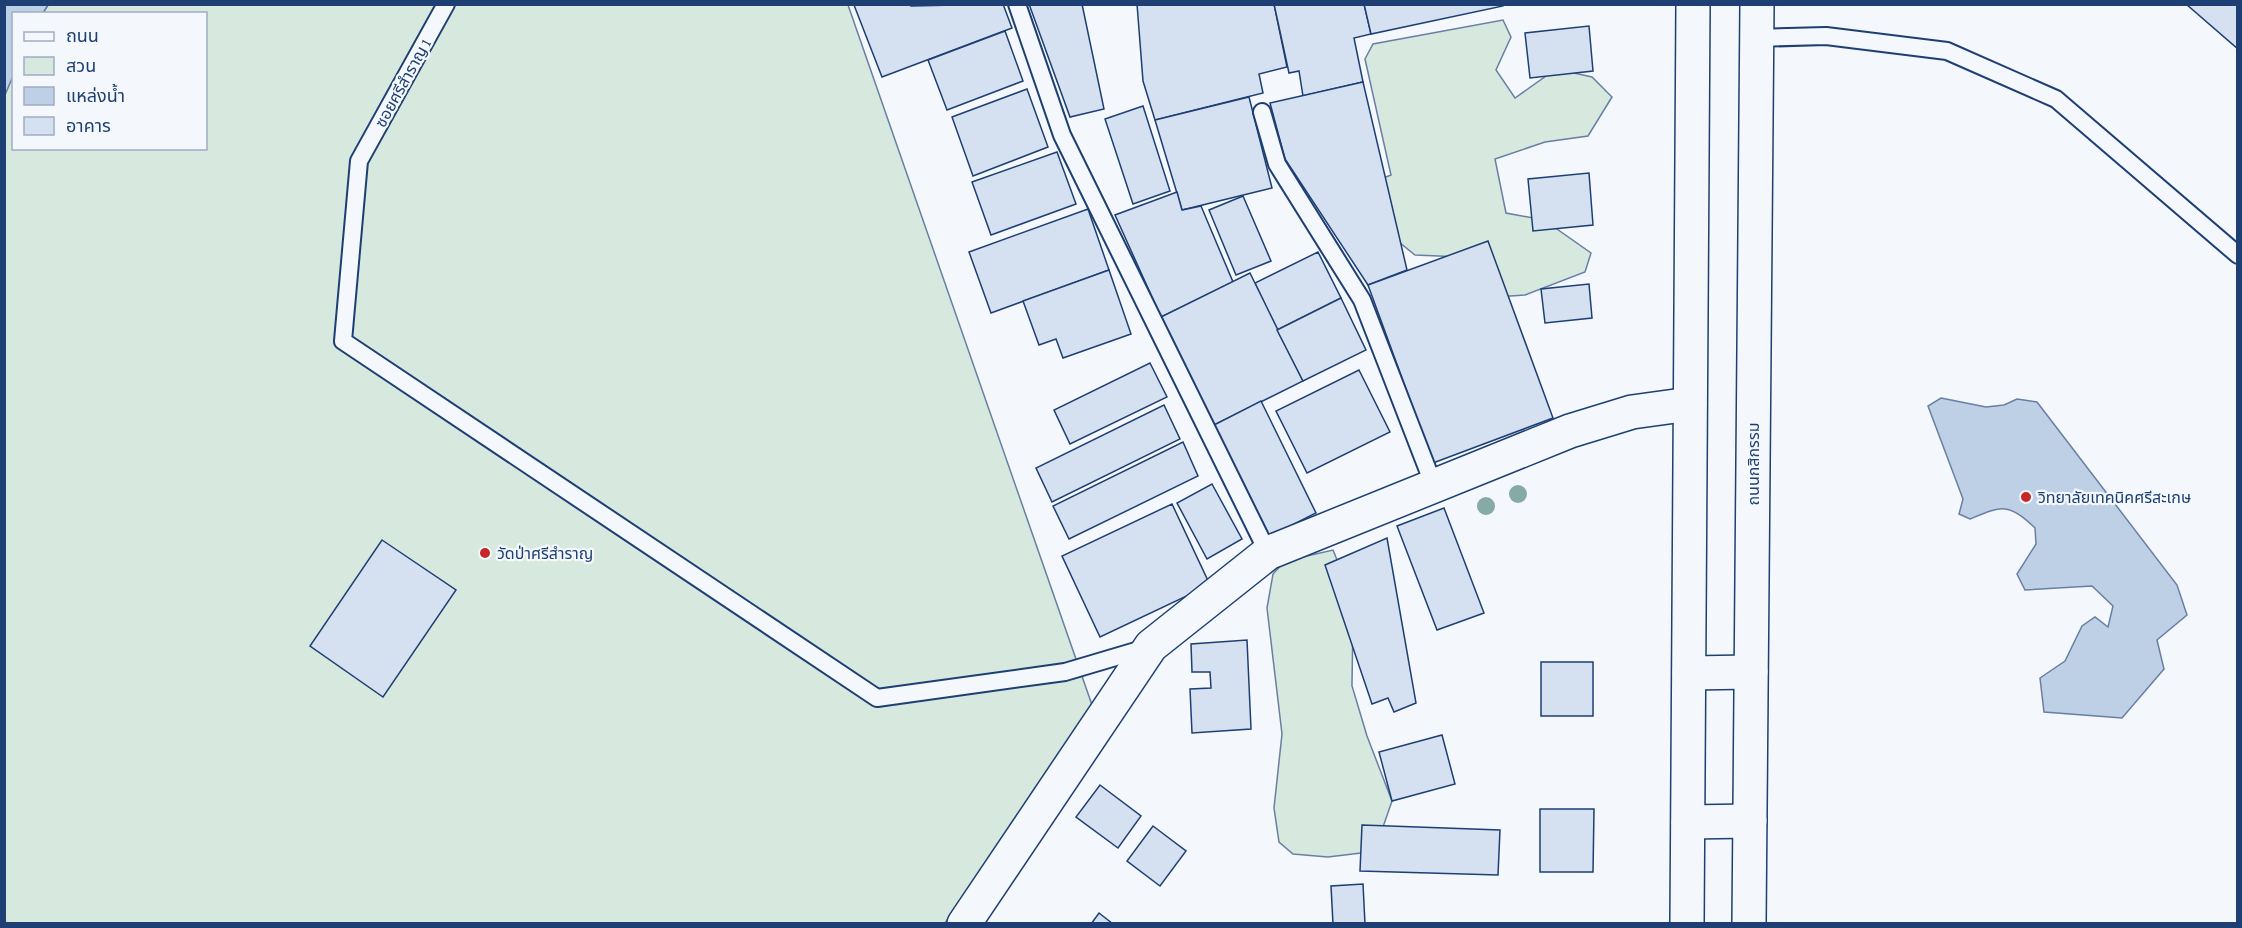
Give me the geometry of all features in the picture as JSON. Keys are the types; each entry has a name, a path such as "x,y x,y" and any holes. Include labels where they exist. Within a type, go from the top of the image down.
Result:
{"main road":[{"path":"1687,924 1693,4"},
{"name":"ถนนกสิกรรม","path":"1749,924 1757,4"},
{"path":"964,924 1151,646 1268,552 1580,428 1632,412 1690,404"},
{"path":"1689,673 1751,672"},
{"path":"1688,822 1750,821"}],"lane":[{"name":"ซอยศรีสำราญ 1","path":"446,4 359,161 343,341 876,698 1065,672 1151,646"},
{"path":"1017,4 1062,135 1268,552"},
{"path":"1756,38 1826,36 1947,51 2056,99 2238,255"},
{"path":"1262,112 1277,164 1362,300 1434,486"}],"green space":[{"name":"วัดป่าศรีสำราญ","path":"48,5 848,5 1092,705 945,923 5,923 4,95 12,78 12,150 207,150 207,12 44,12"},
{"path":"1503,20 1511,37 1496,70 1515,98 1556,69 1592,77 1612,97 1588,136 1545,142 1495,159 1506,213 1544,220 1591,253 1585,272 1525,295 1496,297 1486,258 1415,255 1378,225 1366,185 1391,175 1365,59 1373,44"},
{"path":"1333,550 1346,582 1353,617 1352,686 1367,736 1392,801 1383,827 1374,842 1361,853 1328,857 1293,854 1279,842 1274,808 1282,734 1267,608 1273,574 1285,561"}],"water":[{"path":"5,4 48,5 44,12 12,12 12,78 5,95"},
{"path":"1941,398 1986,407 2004,405 2017,399 2037,402 2177,585 2187,615 2157,640 2164,669 2122,718 2044,712 2040,678 2065,661 2082,626 2095,617 2108,627 2113,606 2092,586 2025,590 2017,574 2036,544 2035,528 2011,510 1997,509 1970,519 1959,514 1963,499 1928,406"}],"building":[{"path":"911,4 911,6 1003,4 1012,28 882,77 854,5"},
{"path":"1029,4 1082,4 1104,109 1070,117"},
{"path":"1137,4 1274,4 1287,67 1259,74 1263,93 1155,120 1143,81"},
{"path":"1274,4 1364,4 1371,34 1354,38 1363,82 1303,96 1299,71 1289,73"},
{"path":"1364,4 1503,4 1503,6 1371,34"},
{"path":"2186,4 2238,4 2238,49"},
{"path":"1589,26 1593,71 1530,78 1525,33"},
{"path":"1005,31 1023,81 947,110 928,60"},
{"path":"1363,82 1407,270 1368,285 1285,159 1270,103"},
{"path":"1027,89 1048,147 973,176 952,117"},
{"path":"1249,97 1272,188 1182,210 1155,120"},
{"path":"1143,106 1170,191 1133,204 1105,119"},
{"path":"1057,152 1076,204 991,235 972,182"},
{"path":"1589,173 1593,225 1533,231 1528,179"},
{"path":"1177,192 1182,210 1201,206 1233,282 1161,317 1115,215"},
{"path":"1243,196 1271,261 1236,275 1209,210"},
{"path":"1088,209 1109,270 991,313 969,252"},
{"path":"1488,241 1553,418 1433,463 1368,285"},
{"path":"1318,252 1341,298 1277,330 1255,283"},
{"path":"1109,270 1131,334 1063,358 1056,339 1039,345 1023,301"},
{"path":"1250,273 1303,381 1214,425 1161,317"},
{"path":"1589,284 1592,318 1545,323 1541,289"},
{"path":"1341,298 1366,350 1303,381 1277,330"},
{"path":"1150,363 1167,397 1070,444 1054,410"},
{"path":"1359,370 1390,432 1307,473 1276,411"},
{"path":"1261,401 1316,513 1268,537 1214,425"},
{"path":"1164,405 1180,439 1052,502 1036,468"},
{"path":"1183,442 1198,476 1069,539 1053,506"},
{"path":"1212,484 1242,539 1207,559 1177,503"},
{"path":"1172,504 1210,585 1100,637 1062,556"},
{"path":"1444,508 1484,613 1437,630 1397,526"},
{"path":"1387,538 1416,703 1394,712 1388,698 1372,704 1325,565"},
{"path":"382,540 456,590 383,697 310,646"},
{"path":"1247,640 1251,729 1192,733 1190,689 1211,688 1210,672 1192,672 1191,644"},
{"path":"1541,662 1593,662 1593,716 1541,716"},
{"path":"1442,735 1455,784 1392,801 1379,752"},
{"path":"1100,785 1141,816 1118,848 1076,817"},
{"path":"1540,809 1594,809 1593,872 1540,872"},
{"path":"1362,825 1500,830 1498,875 1360,871"},
{"path":"1153,826 1186,851 1160,886 1127,861"},
{"path":"1363,884 1365,924 1333,924 1331,886"},
{"path":"1099,913 1113,924 1091,924"}],"place":[{"name":"วิทยาลัยเทคนิคศรีสะเกษ","path":"2026,497"},
{"name":"วัดป่าศรีสำราญ","path":"485,553"}]}
